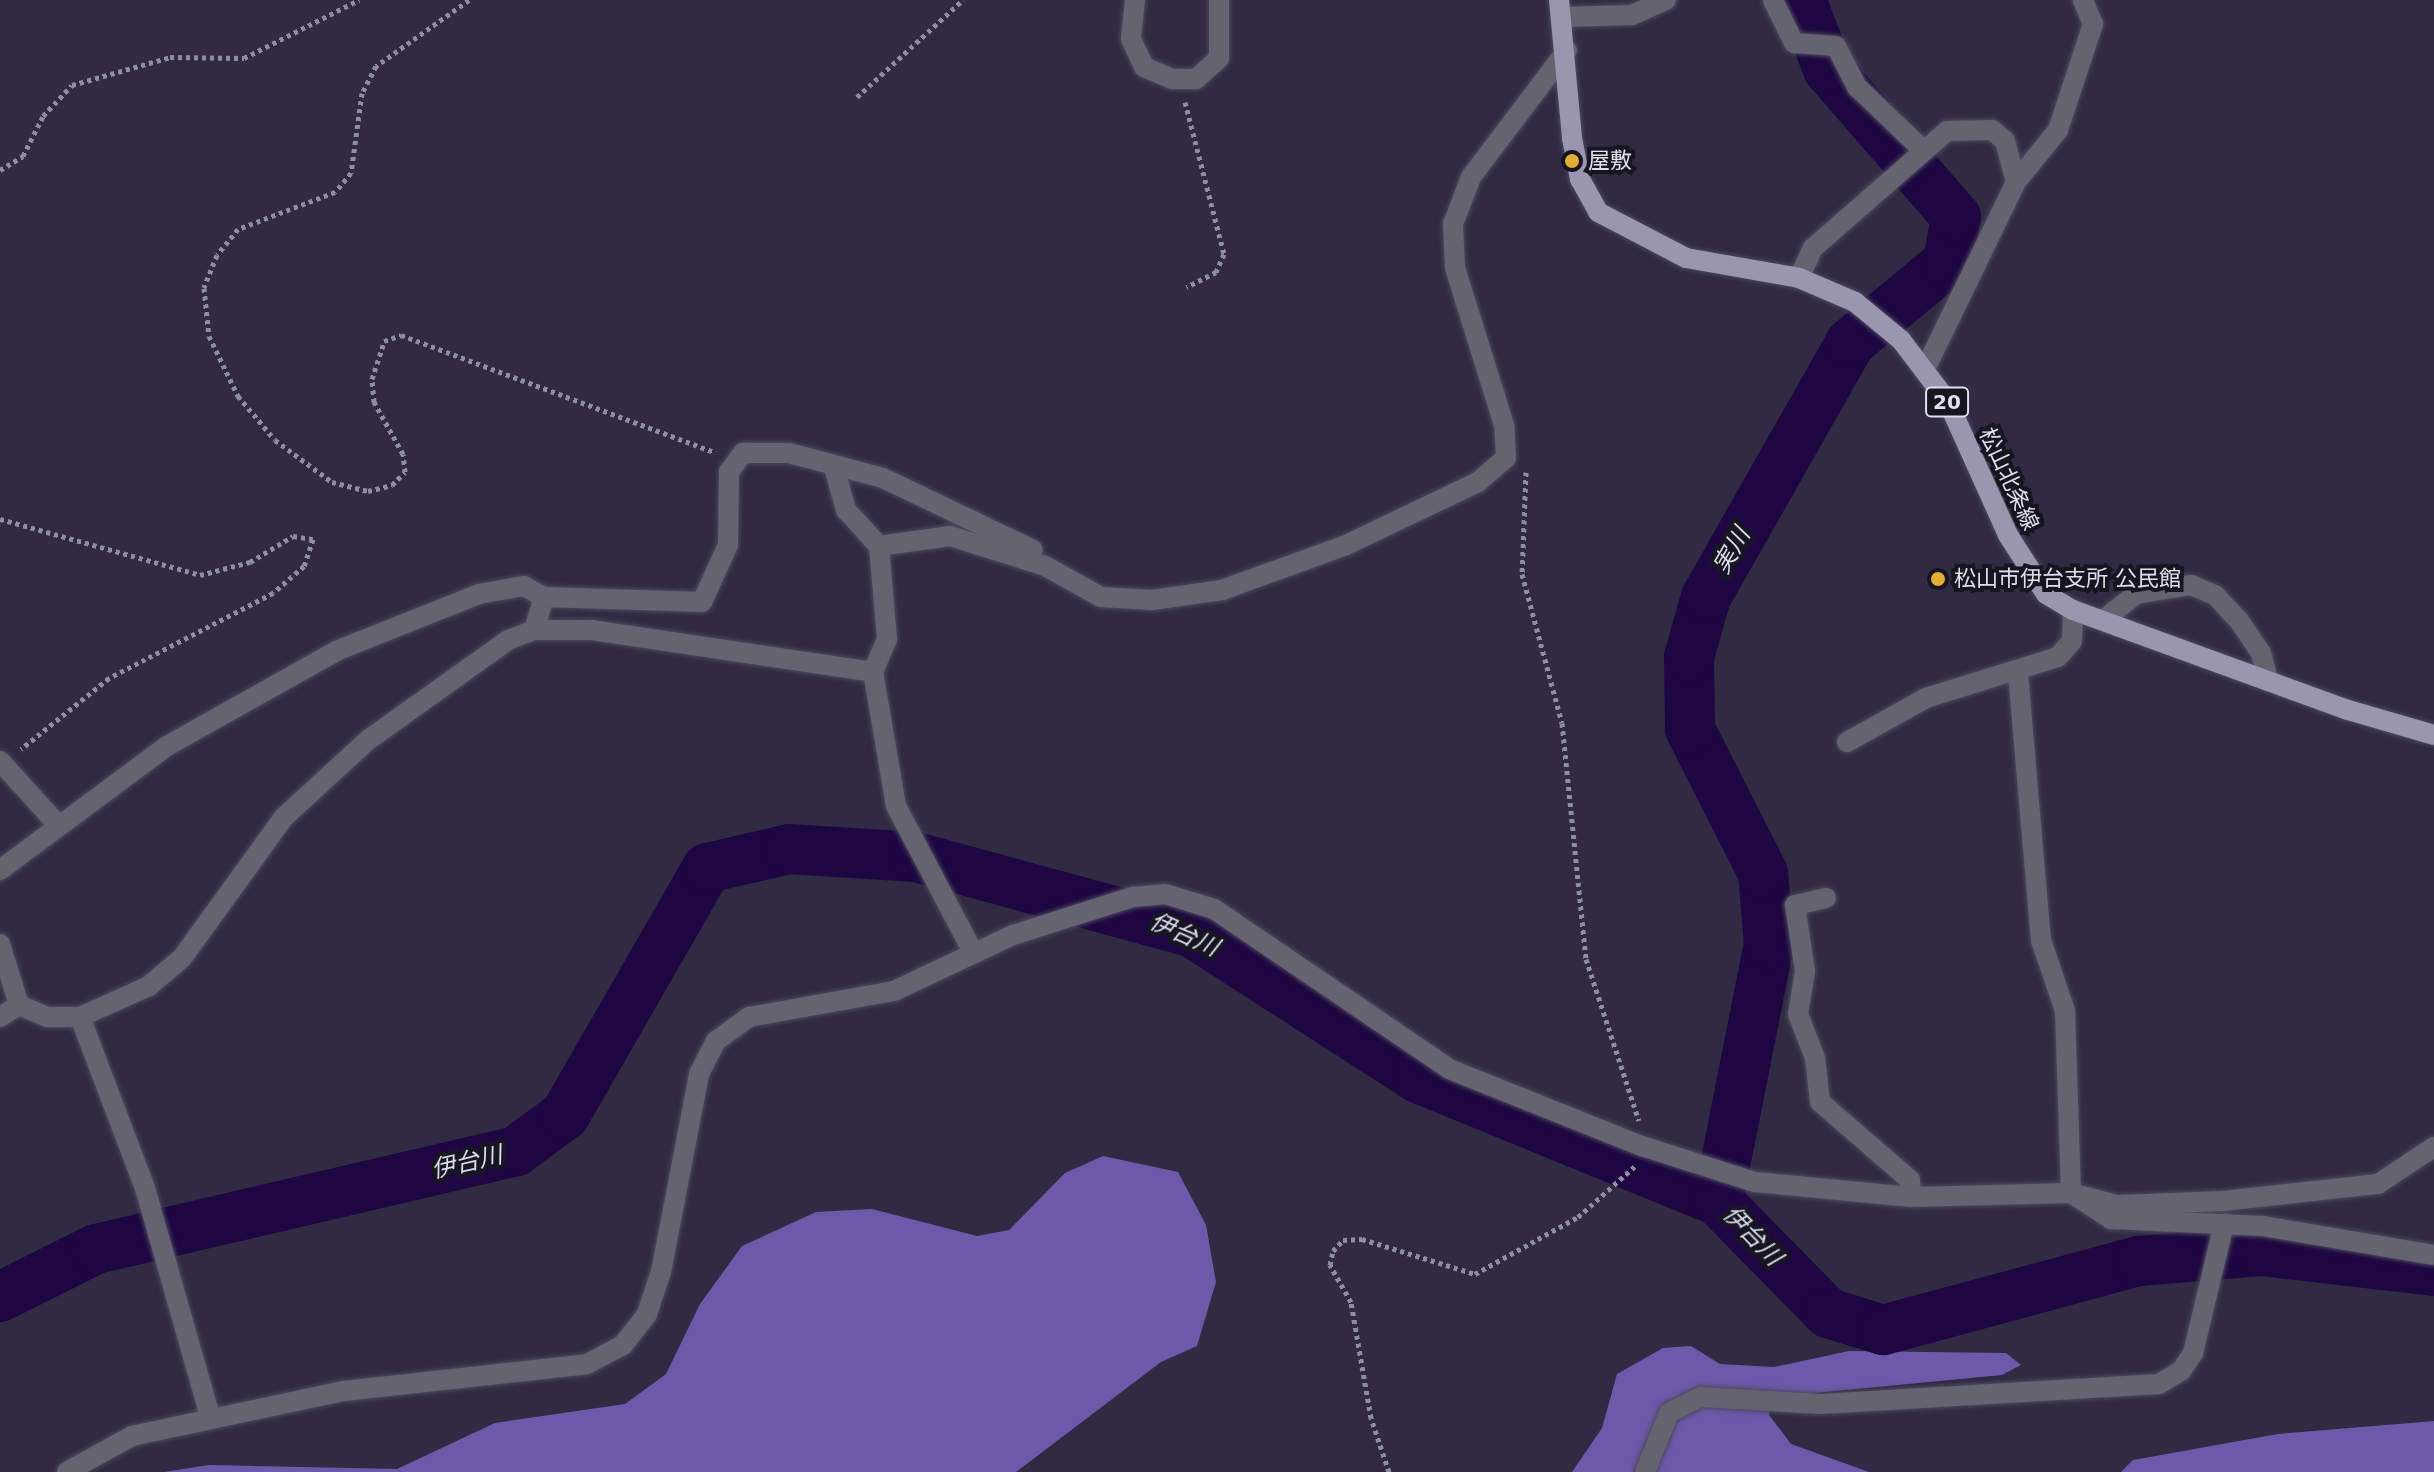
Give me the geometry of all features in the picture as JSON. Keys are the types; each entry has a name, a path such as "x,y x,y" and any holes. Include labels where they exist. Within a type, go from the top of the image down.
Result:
{"main road":[{"name":"松山北条線","path":"1561,9 1567,50 1572,138 1580,179 1598,212 1686,258 1799,278 1855,302 1926,367 2024,566 2073,610 2434,735"}],"street":[{"path":"1135,0 1131,39 1144,67 1185,79 1196,79 1219,58 1219,0"},
{"path":"1561,9 1632,15 1666,0"},
{"path":"1773,0 1794,43 1836,46 1877,110 1921,152"},
{"path":"1926,367 2016,182 2058,130 2093,24 2083,0"},
{"path":"879,546 950,536 1045,566 1101,597 1152,600 1222,590 1440,505 1506,458 1501,398 1455,268 1453,224 1471,177 1567,50"},
{"path":"1799,278 1813,248 1947,131 1992,130 2005,141 2016,182"},
{"path":"0,870 58,825 78,818 167,746 336,651 479,594 524,586 544,597 702,602 728,545 735,460 743,453 789,453 883,478 1030,547 1045,566"},
{"path":"834,467 846,510 879,546 887,639 873,672 896,806 973,952"},
{"path":"2103,620 2136,594 2191,585 2215,595 2240,622 2261,653 2268,680"},
{"path":"534,630 544,597"},
{"path":"1847,742 1876,719 1926,698 2018,673 2058,657 2072,641 2073,610"},
{"path":"0,944 19,1005 47,1017 80,1017 149,986 182,958 284,817 368,740 508,640 534,630 607,631 873,672"},
{"path":"2018,673 2041,940 2065,1011 2071,1193"},
{"path":"6,764 58,825"},
{"path":"67,1472 132,1436 344,1391 587,1364 623,1345 647,1314 661,1272 699,1074 716,1041 749,1017 894,991 973,952 1133,897 1192,899 1449,1069 1642,1146 1755,1182 1911,1197 2071,1193 2117,1205 2320,1194 2378,1184 2434,1147"},
{"path":"1826,898 1795,905 1805,971 1798,1014 1815,1058 1820,1102 1910,1180 1911,1197"},
{"path":"0,1017 19,1005"},
{"path":"80,1017 145,1188 211,1419"},
{"path":"2071,1193 2111,1219 2222,1234 2434,1255"},
{"path":"1645,1472 1669,1413 1701,1397 1821,1404 2159,1384 2193,1353 2222,1234"}],"path":[{"path":"0,170 23,156 43,116 72,85 170,57 244,58 359,0"},
{"path":"469,0 376,66 362,93 351,173 335,192 238,229 217,255 204,288 209,336 238,396 275,440 332,482 368,491 392,485 405,472 403,454 374,402 372,379 384,341 401,335 735,460"},
{"path":"857,97 963,0"},
{"path":"1185,79 1204,196 1224,254 1216,272 1187,287"},
{"path":"1528,461 1519,507 1522,574 1562,723 1586,959 1629,1076 1642,1146"},
{"path":"0,519 200,575 250,562 293,536 313,539 304,566 273,593 109,678 34,736 6,764"},
{"path":"1389,1472 1371,1418 1351,1302 1330,1265 1333,1251 1343,1240 1362,1239 1475,1274 1578,1217 1626,1179"}],"shaded area":[{"path":"1103,1156 1178,1172 1206,1225 1216,1282 1197,1346 1161,1362 1016,1472 164,1472 209,1465 397,1469 495,1423 625,1404 666,1374 700,1304 742,1246 816,1212 872,1209 977,1236 1009,1230 1065,1173"},
{"path":"1691,1346 1720,1364 1774,1367 1849,1351 2006,1353 2021,1365 2002,1375 1773,1397 1769,1415 1791,1444 1869,1472 1572,1472 1602,1428 1617,1374 1663,1348"},
{"path":"2434,1421 2434,1472 2121,1472 2133,1460 2278,1434"}],"waterway":[{"name":"実川","path":"1718,1201 1769,944 1763,873 1690,729 1689,657 1706,597 1850,343 1948,262 1956,217 1828,69 1801,0"},
{"name":"伊台川","path":"0,1297 96,1249 516,1151 565,1115 707,868 789,849 916,857 1193,933 1418,1078 1718,1201 1828,1313 1883,1330 2139,1261 2262,1251 2434,1271"}],"place":[{"name":"屋敷","path":"1572,161"},
{"name":"松山市伊台支所 公民館","path":"1938,579"}]}
